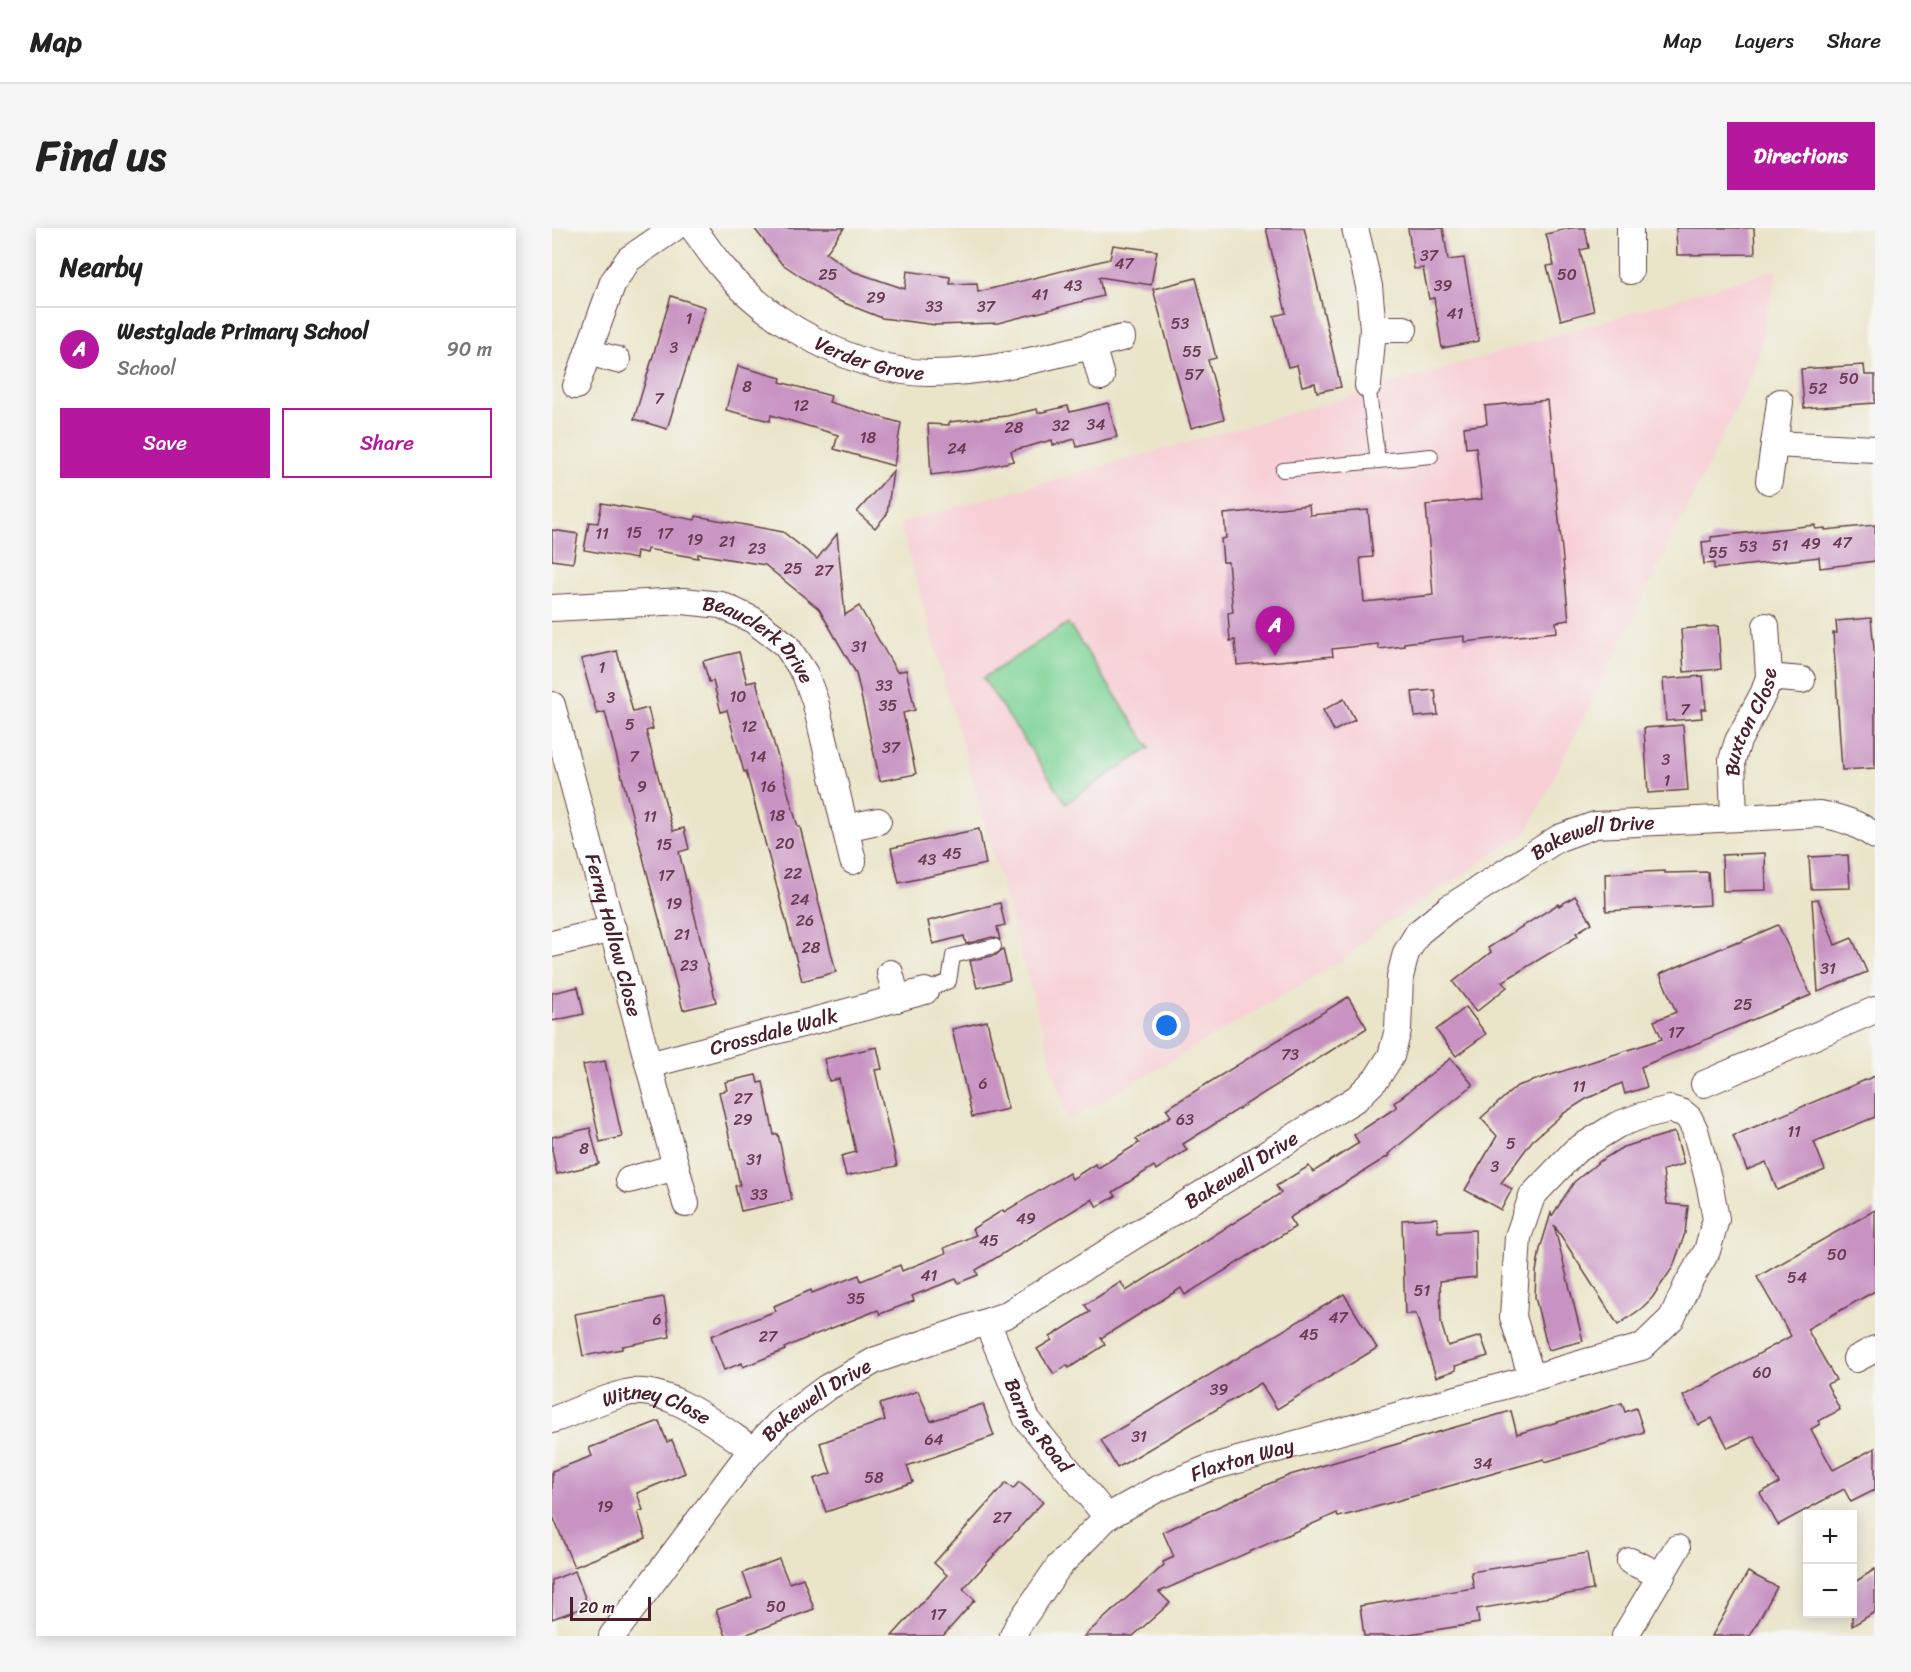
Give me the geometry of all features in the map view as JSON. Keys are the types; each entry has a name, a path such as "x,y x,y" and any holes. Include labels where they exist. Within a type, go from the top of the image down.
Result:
{"street":[{"path":"576,386 613,282 629,260 674,228"},
{"name":"Verder Grove","path":"693,228 724,269 784,322 830,348 884,367 928,373 967,371 1007,366 1122,338"},
{"path":"1355,228 1369,286 1373,329 1368,385"},
{"path":"1630,228 1630,271"},
{"path":"1373,329 1404,330"},
{"path":"1092,345 1101,377"},
{"path":"588,352 617,360"},
{"path":"1769,481 1780,402"},
{"path":"1774,444 1875,449"},
{"name":"Beauclerk Drive","path":"552,608 683,601 721,605 753,620 786,645 805,674 815,701 853,861"},
{"name":"Buxton Close","path":"1734,818 1732,760 1738,741 1764,692 1769,677 1766,626"},
{"path":"1769,677 1802,680"},
{"name":"Ferny Hollow Close","path":"552,705 686,1204"},
{"name":"Bakewell Drive","path":"612,1636 753,1450 780,1422 826,1388 876,1360 1006,1315 1357,1098 1377,1078 1391,1056 1398,1030 1400,977 1406,952 1418,933 1449,908 1559,838 1595,825 1820,814 1844,818 1870,832"},
{"path":"845,828 878,821"},
{"path":"552,944 613,930"},
{"path":"890,973 897,999"},
{"name":"Crossdale Walk","path":"649,1065 925,991"},
{"path":"1720,1085 1875,1010"},
{"name":"Flaxton Way","path":"1013,1636 1018,1625 1059,1566 1107,1517 1157,1489 1209,1468 1532,1378 1642,1347 1672,1318 1688,1283 1707,1251 1716,1219 1695,1130 1689,1118 1683,1113 1670,1109 1617,1125 1575,1151 1532,1196 1518,1237 1513,1317 1532,1378"},
{"path":"629,1180 676,1167"},
{"name":"Barnes Road","path":"987,1322 1027,1419 1107,1517"},
{"name":"Witney Close","path":"552,1420 627,1393 652,1393 676,1400 753,1450"},
{"path":"1625,1636 1677,1548"},
{"path":"1630,1561 1662,1576"}],"lane":[{"path":"1368,385 1378,461"},
{"path":"1283,470 1431,456"},
{"path":"925,991 949,981 953,956 994,946"}],"shaded area":[{"path":"1777,269 1755,370 1527,833 1377,930 1345,959 1068,1121 900,523 1345,398"}],"green space":[{"path":"1068,623 1150,748 1066,803 983,678"}],"building":[{"path":"754,228 844,228 826,253 852,271 905,289 907,271 950,277 950,284 977,283 978,292 1110,259 1113,245 1157,251 1151,285 1099,277 1103,296 998,323 936,325 882,318 834,299 781,263"},
{"path":"1266,228 1304,228 1341,387 1317,392 1315,383 1302,386 1297,365 1288,367 1274,316 1286,313"},
{"path":"1408,228 1443,228 1448,260 1464,258 1479,341 1442,348 1434,298 1429,299 1423,268 1414,269"},
{"path":"1571,228 1585,228 1589,248 1580,250 1594,311 1561,320 1547,266 1554,265 1546,234"},
{"path":"1676,228 1754,228 1755,254 1677,255"},
{"path":"1196,278 1216,358 1208,360 1224,419 1191,428 1153,289"},
{"path":"671,296 705,307 667,429 634,419"},
{"path":"1864,365 1865,375 1875,375 1875,403 1804,408 1801,369"},
{"path":"738,366 781,378 780,382 831,396 829,402 901,423 894,466 834,449 838,435 771,415 770,421 726,410"},
{"path":"1547,400 1569,620 1556,622 1557,632 1464,642 1464,636 1404,643 1404,646 1379,649 1378,644 1332,649 1333,656 1237,665 1235,640 1230,641 1228,613 1233,612 1228,562 1223,562 1221,539 1226,538 1224,514 1309,505 1310,515 1368,510 1373,557 1360,558 1364,602 1433,595 1426,505 1482,499 1476,447 1466,448 1464,427 1487,424 1485,406"},
{"path":"1108,403 1117,437 1077,447 1075,439 1053,445 1052,440 1011,451 1014,461 973,470 931,475 928,424 949,425 949,422 1007,416 1037,409 1038,413 1068,406 1070,412"},
{"path":"893,471 887,514 875,528 857,512"},
{"path":"602,503 695,520 696,516 783,532 817,559 837,534 845,615 859,606 897,672 906,670 915,710 903,713 916,774 880,781 856,673 819,609 765,565 698,554 698,558 647,549 646,553 637,551 636,559 584,550 589,522 598,523"},
{"path":"1815,525 1815,529 1825,528 1825,530 1875,525 1875,561 1820,568 1819,557 1714,569 1714,563 1704,564 1702,542 1711,541 1711,537"},
{"path":"552,530 578,534 573,563 552,560"},
{"path":"1871,618 1875,660 1875,768 1842,770 1833,633 1837,633 1836,621"},
{"path":"1718,626 1721,669 1684,672 1681,629"},
{"path":"617,651 633,712 648,708 653,729 646,731 673,831 684,828 689,849 679,852 716,1002 683,1010 605,712 597,714 581,659"},
{"path":"739,652 747,683 756,681 798,827 800,827 836,972 802,981 746,771 744,772 727,710 721,712 713,681 709,682 703,661"},
{"path":"1703,676 1706,709 1701,709 1702,718 1666,721 1663,679"},
{"path":"1435,690 1438,715 1415,717 1412,692"},
{"path":"1344,699 1355,720 1334,731 1323,710"},
{"path":"1683,725 1688,790 1648,793 1644,728"},
{"path":"979,829 986,864 899,883 891,848"},
{"path":"1765,853 1766,890 1723,891 1722,855"},
{"path":"1848,855 1850,888 1811,889 1809,857"},
{"path":"1665,871 1665,873 1708,872 1710,905 1606,911 1605,874"},
{"path":"1575,896 1592,923 1576,933 1578,936 1502,982 1507,987 1476,1012 1453,982 1491,952 1488,948 1558,904 1559,906"},
{"path":"1818,899 1835,945 1852,938 1867,972 1818,992 1812,900"},
{"path":"1000,903 1005,925 997,927 1000,940 992,937 966,944 964,936 933,944 928,921"},
{"path":"1778,925 1811,995 1641,1067 1647,1087 1625,1094 1622,1083 1586,1099 1564,1113 1532,1141 1501,1183 1512,1189 1501,1210 1465,1190 1497,1136 1481,1118 1517,1086 1662,1039 1654,1021 1676,1012 1660,974"},
{"path":"1003,949 1010,980 977,988 970,961 996,955"},
{"path":"578,987 584,1014 552,1021 552,993"},
{"path":"1348,997 1367,1028 1183,1144 1187,1150 1156,1170 1154,1166 1113,1192 1116,1196 1097,1207 1092,1199 976,1270 978,1275 958,1283 956,1279 912,1296 914,1301 880,1314 878,1310 809,1337 784,1348 785,1350 743,1367 742,1363 724,1370 711,1336 776,1311 774,1306 811,1290 812,1293 859,1275 861,1281 900,1265 902,1271 946,1253 944,1248 976,1235 972,1229 1003,1210 1004,1212 1069,1173 1072,1179 1095,1164 1098,1168 1139,1143 1136,1139 1171,1116 1166,1109"},
{"path":"1466,1007 1486,1034 1456,1056 1436,1030"},
{"path":"987,1021 1008,1109 972,1117 952,1029"},
{"path":"877,1047 882,1069 875,1070 897,1166 846,1176 841,1156 856,1152 839,1079 829,1081 824,1059"},
{"path":"1451,1058 1473,1085 1388,1154 1390,1155 1289,1218 1295,1227 1185,1295 1181,1288 1101,1338 1105,1345 1069,1368 1067,1365 1054,1374 1037,1349 1052,1340 1050,1337 1090,1312 1085,1305 1121,1282 1126,1291 1281,1193 1276,1186 1309,1166 1313,1172 1359,1143 1354,1135 1397,1107 1394,1103"},
{"path":"605,1061 622,1137 600,1142 583,1065"},
{"path":"756,1075 758,1083 763,1082 774,1135 778,1134 792,1200 741,1211 735,1186 740,1185 719,1092 727,1090 725,1082"},
{"path":"1875,1076 1875,1117 1814,1142 1825,1170 1777,1190 1766,1162 1747,1170 1733,1136"},
{"path":"590,1128 599,1164 557,1174 552,1137"},
{"path":"1675,1132 1684,1164 1663,1170 1667,1204 1688,1206 1685,1233 1673,1267 1652,1298 1618,1325 1554,1225 1583,1341 1548,1350 1535,1297 1540,1249 1551,1213 1552,1216 1574,1182 1600,1161 1623,1147"},
{"path":"1875,1210 1875,1291 1807,1329 1836,1380 1827,1384 1840,1410 1818,1421 1820,1424 1811,1429 1833,1470 1875,1448 1875,1490 1851,1502 1844,1489 1778,1525 1760,1493 1779,1483 1754,1436 1728,1448 1712,1418 1699,1425 1683,1396 1791,1336 1757,1277"},
{"path":"1437,1218 1438,1232 1475,1230 1476,1277 1440,1281 1441,1323 1448,1346 1481,1336 1488,1356 1455,1366 1456,1370 1436,1377 1416,1314 1405,1314 1402,1220"},
{"path":"1344,1294 1377,1348 1277,1409 1261,1383 1117,1468 1101,1440"},
{"path":"664,1297 670,1337 583,1356 575,1314"},
{"path":"918,1391 931,1421 983,1404 994,1436 907,1466 913,1482 826,1512 814,1479 831,1473 820,1443 885,1420 880,1404"},
{"path":"1622,1403 1625,1412 1636,1408 1644,1432 1545,1462 1544,1459 1358,1512 1338,1517 1337,1513 1159,1592 1170,1603 1133,1636 1084,1636 1164,1565 1163,1562 1174,1557 1163,1532 1266,1485 1290,1475 1511,1411 1517,1434"},
{"path":"659,1421 667,1442 672,1440 685,1473 637,1493 643,1510 638,1512 646,1538 574,1567 552,1514 552,1471 592,1456 589,1448"},
{"path":"1019,1482 1043,1502 963,1589 975,1600 943,1636 892,1636 947,1575 934,1563 1006,1483 1013,1489"},
{"path":"1587,1553 1593,1590 1477,1609 1479,1623 1397,1636 1364,1636 1360,1606 1474,1588 1471,1572"},
{"path":"779,1559 789,1583 803,1578 814,1609 742,1636 726,1636 716,1610 752,1597 743,1573"},
{"path":"1875,1569 1875,1612 1852,1626 1852,1618 1857,1618 1857,1581"},
{"path":"575,1571 588,1606 552,1619 552,1580"},
{"path":"1748,1572 1777,1587 1750,1636 1712,1636"}],"place":[{"name":"Westglade Primary School","path":"1275,656"}]}
